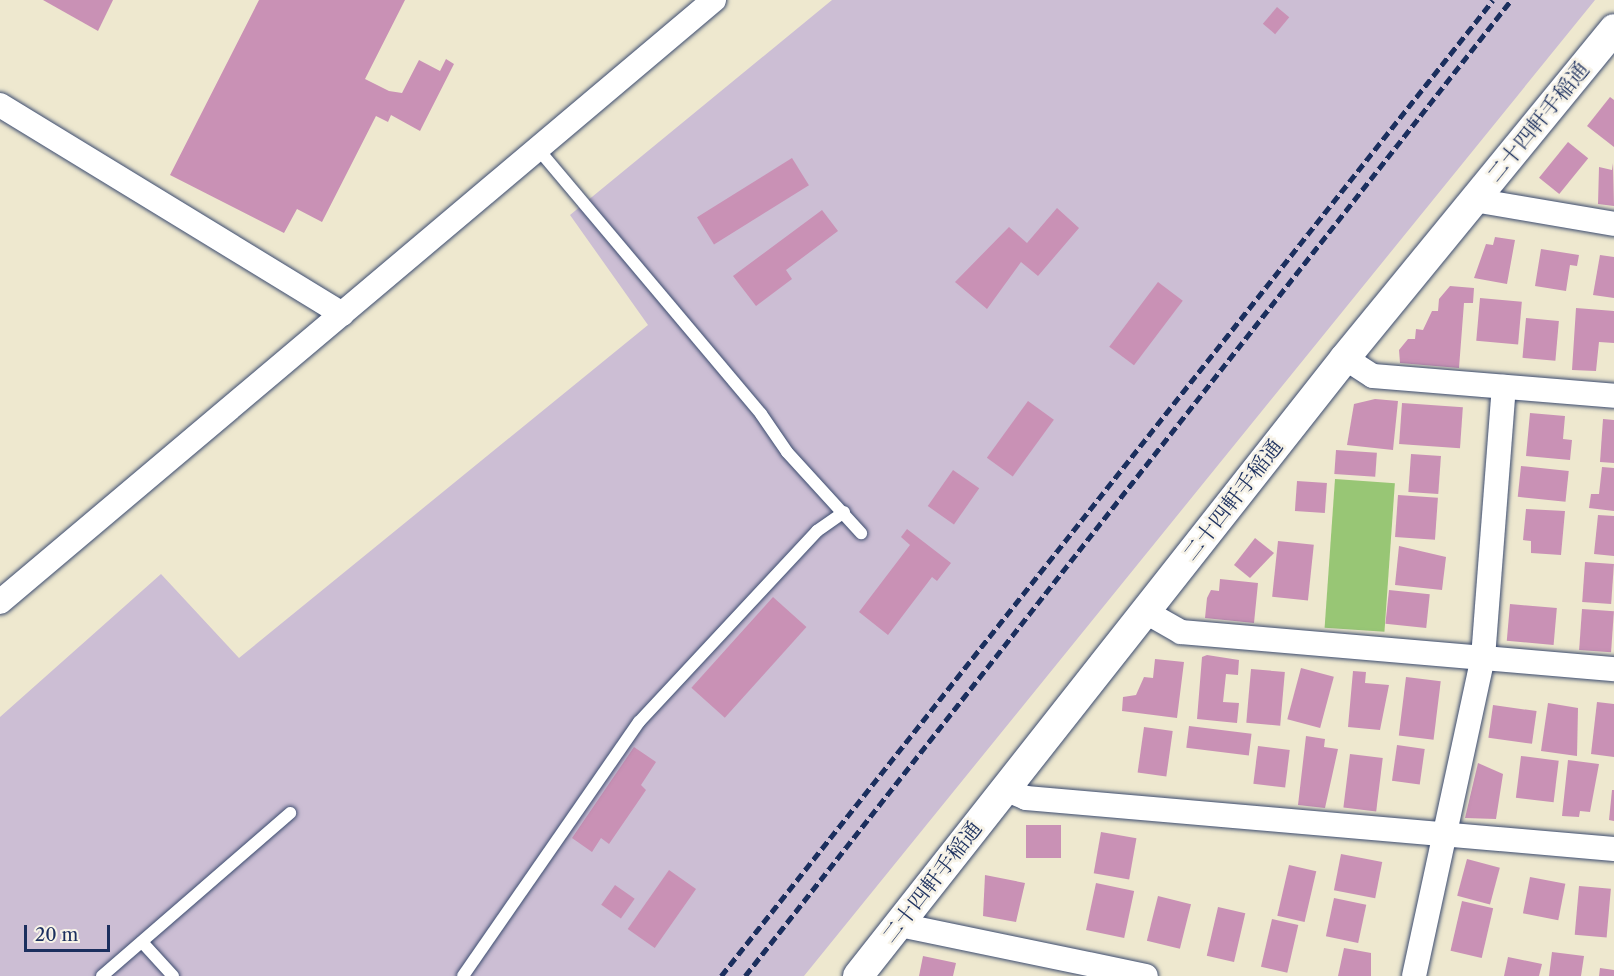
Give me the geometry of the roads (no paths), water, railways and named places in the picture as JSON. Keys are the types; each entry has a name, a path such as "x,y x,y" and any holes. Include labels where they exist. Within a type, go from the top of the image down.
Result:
{"street":[{"path":"0,602 714,0"},
{"name":"二十四軒手稲通","path":"858,976 1345,358 1614,29"},
{"path":"0,105 342,314"},
{"path":"1474,200 1614,224"},
{"path":"1345,358 1373,376 1614,396"},
{"path":"1414,976 1482,658 1504,387"},
{"path":"1146,612 1181,632 1614,669"},
{"path":"1005,789 1026,798 1614,849"},
{"path":"900,924 1146,976"}],"lane":[{"path":"538,149 761,414 787,452 861,533"},
{"path":"463,976 639,722 817,531 844,512"},
{"path":"102,976 290,813"},
{"path":"142,942 173,976"}],"railway":[{"path":"721,976 1493,0"},
{"path":"745,976 1511,0"}]}
